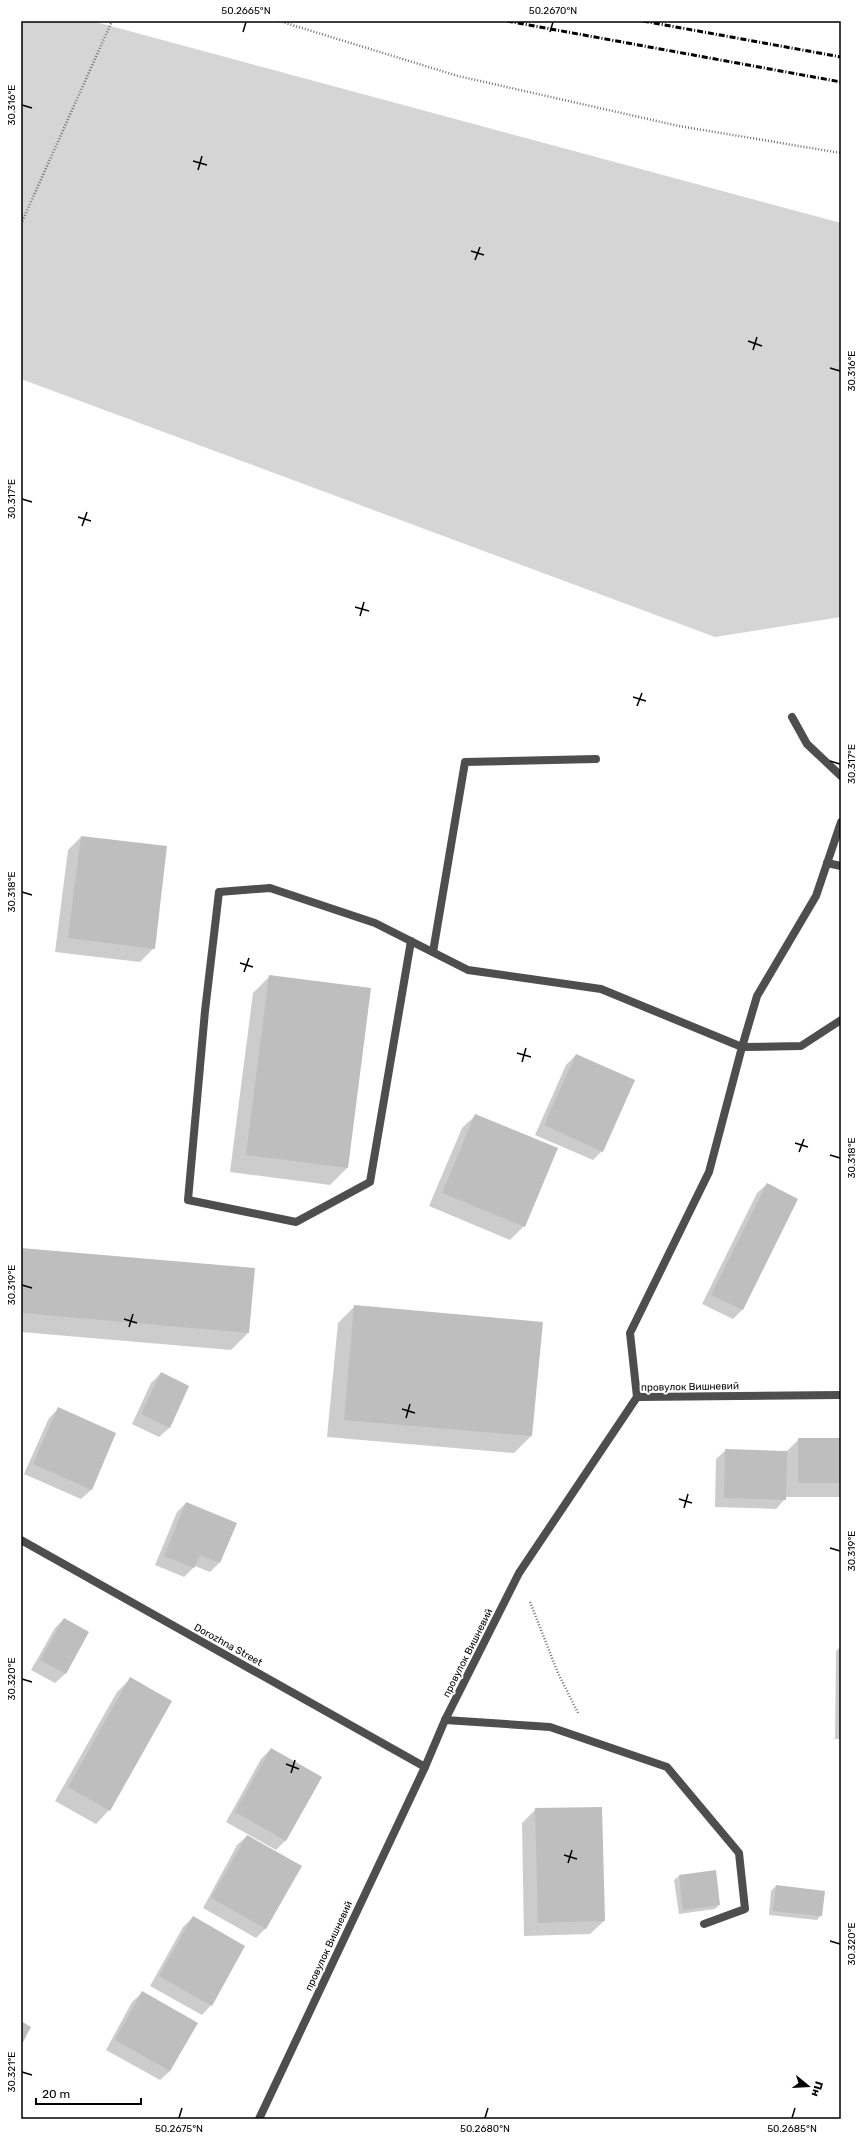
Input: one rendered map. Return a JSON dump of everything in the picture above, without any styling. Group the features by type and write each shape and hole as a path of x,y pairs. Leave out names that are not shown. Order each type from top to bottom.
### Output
{"street":[{"path":"792,717 807,744 841,776"},
{"path":"433,952 465,762 596,760"},
{"path":"637,1397 630,1333 709,1172 757,996 816,896 841,822"},
{"path":"827,863 841,866"},
{"path":"411,941 370,1182 296,1222 188,1200 205,1010 219,892 270,888 375,923 411,941 433,952 468,970 601,989 742,1047 801,1046 841,1020"},
{"name":"провулок Вишневий","path":"259,2119 445,1720 519,1573 637,1397 841,1395"},
{"name":"Dorozhna Street","path":"21,1540 424,1767"},
{"path":"445,1720 550,1727 667,1767 739,1853 745,1909 704,1924"}],"path":[{"path":"21,224 112,21"},
{"path":"279,21 458,76 679,126 841,153"},
{"path":"519,1573 558,1674 593,1742"}],"shaded area":[{"path":"21,21 92,21 841,223 841,617 715,637 21,379"}],"building":[{"path":"81,836 167,846 155,949 68,938"},
{"path":"269,975 371,988 348,1168 246,1155"},
{"path":"576,1054 635,1080 603,1152 544,1125"},
{"path":"475,1114 558,1148 525,1227 442,1193"},
{"path":"767,1183 798,1199 743,1310 711,1295"},
{"path":"21,1248 255,1268 249,1333 21,1313"},
{"path":"354,1305 543,1322 532,1436 344,1420"},
{"path":"161,1372 189,1386 170,1428 141,1414"},
{"path":"58,1407 116,1433 92,1490 33,1464"},
{"path":"798,1438 841,1438 841,1483 798,1483"},
{"path":"725,1449 787,1451 786,1500 724,1498"},
{"path":"186,1502 237,1523 220,1563 200,1555 194,1568 164,1556"},
{"path":"64,1618 89,1632 66,1674 40,1660"},
{"path":"130,1677 172,1701 110,1811 68,1787"},
{"path":"271,1748 322,1777 286,1841 235,1812"},
{"path":"602,1807 605,1921 538,1923 535,1808"},
{"path":"247,1835 302,1866 266,1929 211,1898"},
{"path":"716,1870 720,1905 683,1910 679,1875"},
{"path":"776,1885 825,1891 822,1916 773,1911"},
{"path":"193,1916 245,1946 212,2006 159,1976"},
{"path":"142,1991 198,2023 170,2071 115,2040"},
{"path":"21,2021 31,2027 21,2046"}],"railway":[{"path":"507,21 841,82"},
{"path":"643,21 841,57"}]}
